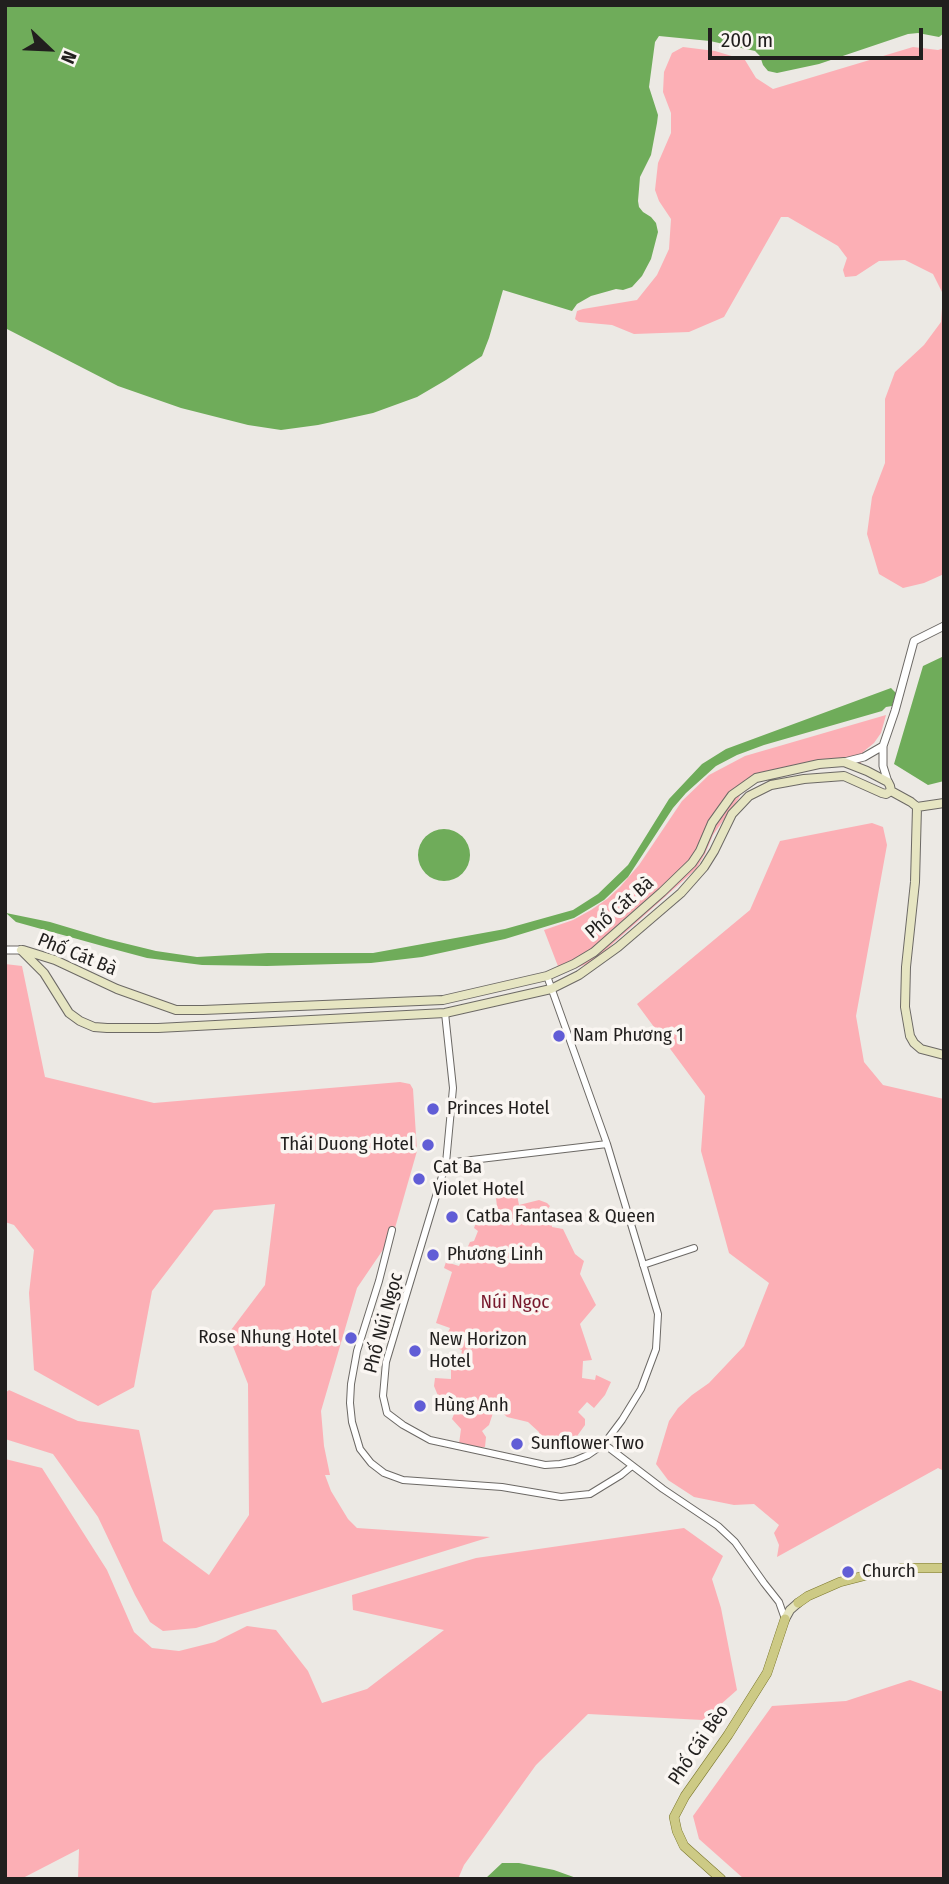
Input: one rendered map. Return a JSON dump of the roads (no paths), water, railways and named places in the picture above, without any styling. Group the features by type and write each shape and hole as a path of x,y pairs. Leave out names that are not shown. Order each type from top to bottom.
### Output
{"main road":[{"path":"844,762 844,776"},
{"name":"Phố Cát Bà","path":"21,950 55,960 117,989 176,1010 443,1000 547,976 594,952 692,863 712,823 732,795 756,778 819,764 844,762 867,771 917,807"},
{"name":"Phố Cát Bà","path":"21,950 44,973 69,1013 94,1027 158,1027 445,1013 551,989 601,960 670,902 704,867 732,814 749,796 771,785 844,776 886,794 889,787"},
{"path":"743,786 749,796"},
{"path":"944,803 917,807 915,882 906,967 905,1007 914,1044 921,1049 944,1055"},
{"path":"662,892 670,902"},
{"path":"293,1006 293,1020"},
{"name":"Phố Cái Bèo","path":"721,1879 684,1846 674,1816 767,1673 790,1609 808,1596 840,1582 904,1568 944,1568"}],"street":[{"path":"889,787 883,766 883,746 902,690 914,641 944,626"},
{"path":"844,762 864,757 883,746"},
{"path":"5,950 21,950"},
{"name":"Phố Núi Ngọc","path":"445,1013 453,1088 446,1163 386,1362 383,1396 387,1413 430,1440 545,1465 574,1461 604,1444 641,1389 656,1349 658,1314 607,1144 547,976"},
{"path":"443,1000 445,1013"},
{"path":"446,1163 607,1144"},
{"path":"392,1230 357,1351 351,1384 352,1422 360,1449 371,1464 384,1473 403,1480 502,1487 561,1497 590,1494 632,1466"},
{"path":"643,1265 694,1248"},
{"path":"604,1444 718,1526 735,1542 779,1602 785,1619"},
{"path":"779,1602 798,1603"}],"place":[{"name":"Nam Phương 1","path":"559,1036"},
{"name":"Princes Hotel","path":"433,1109"},
{"name":"Thái Duong Hotel","path":"428,1145"},
{"name":"Cat Ba Violet Hotel","path":"419,1179"},
{"name":"Catba Fantasea & Queen","path":"452,1217"},
{"name":"Phương Linh","path":"433,1255"},
{"name":"Rose Nhung Hotel","path":"351,1338"},
{"name":"New Horizon Hotel","path":"415,1351"},
{"name":"Hùng Anh","path":"420,1406"},
{"name":"Sunflower Two","path":"517,1444"},
{"name":"Church","path":"848,1572"}],"park label":[{"name":"Núi Ngọc","path":"515,1303"}]}
